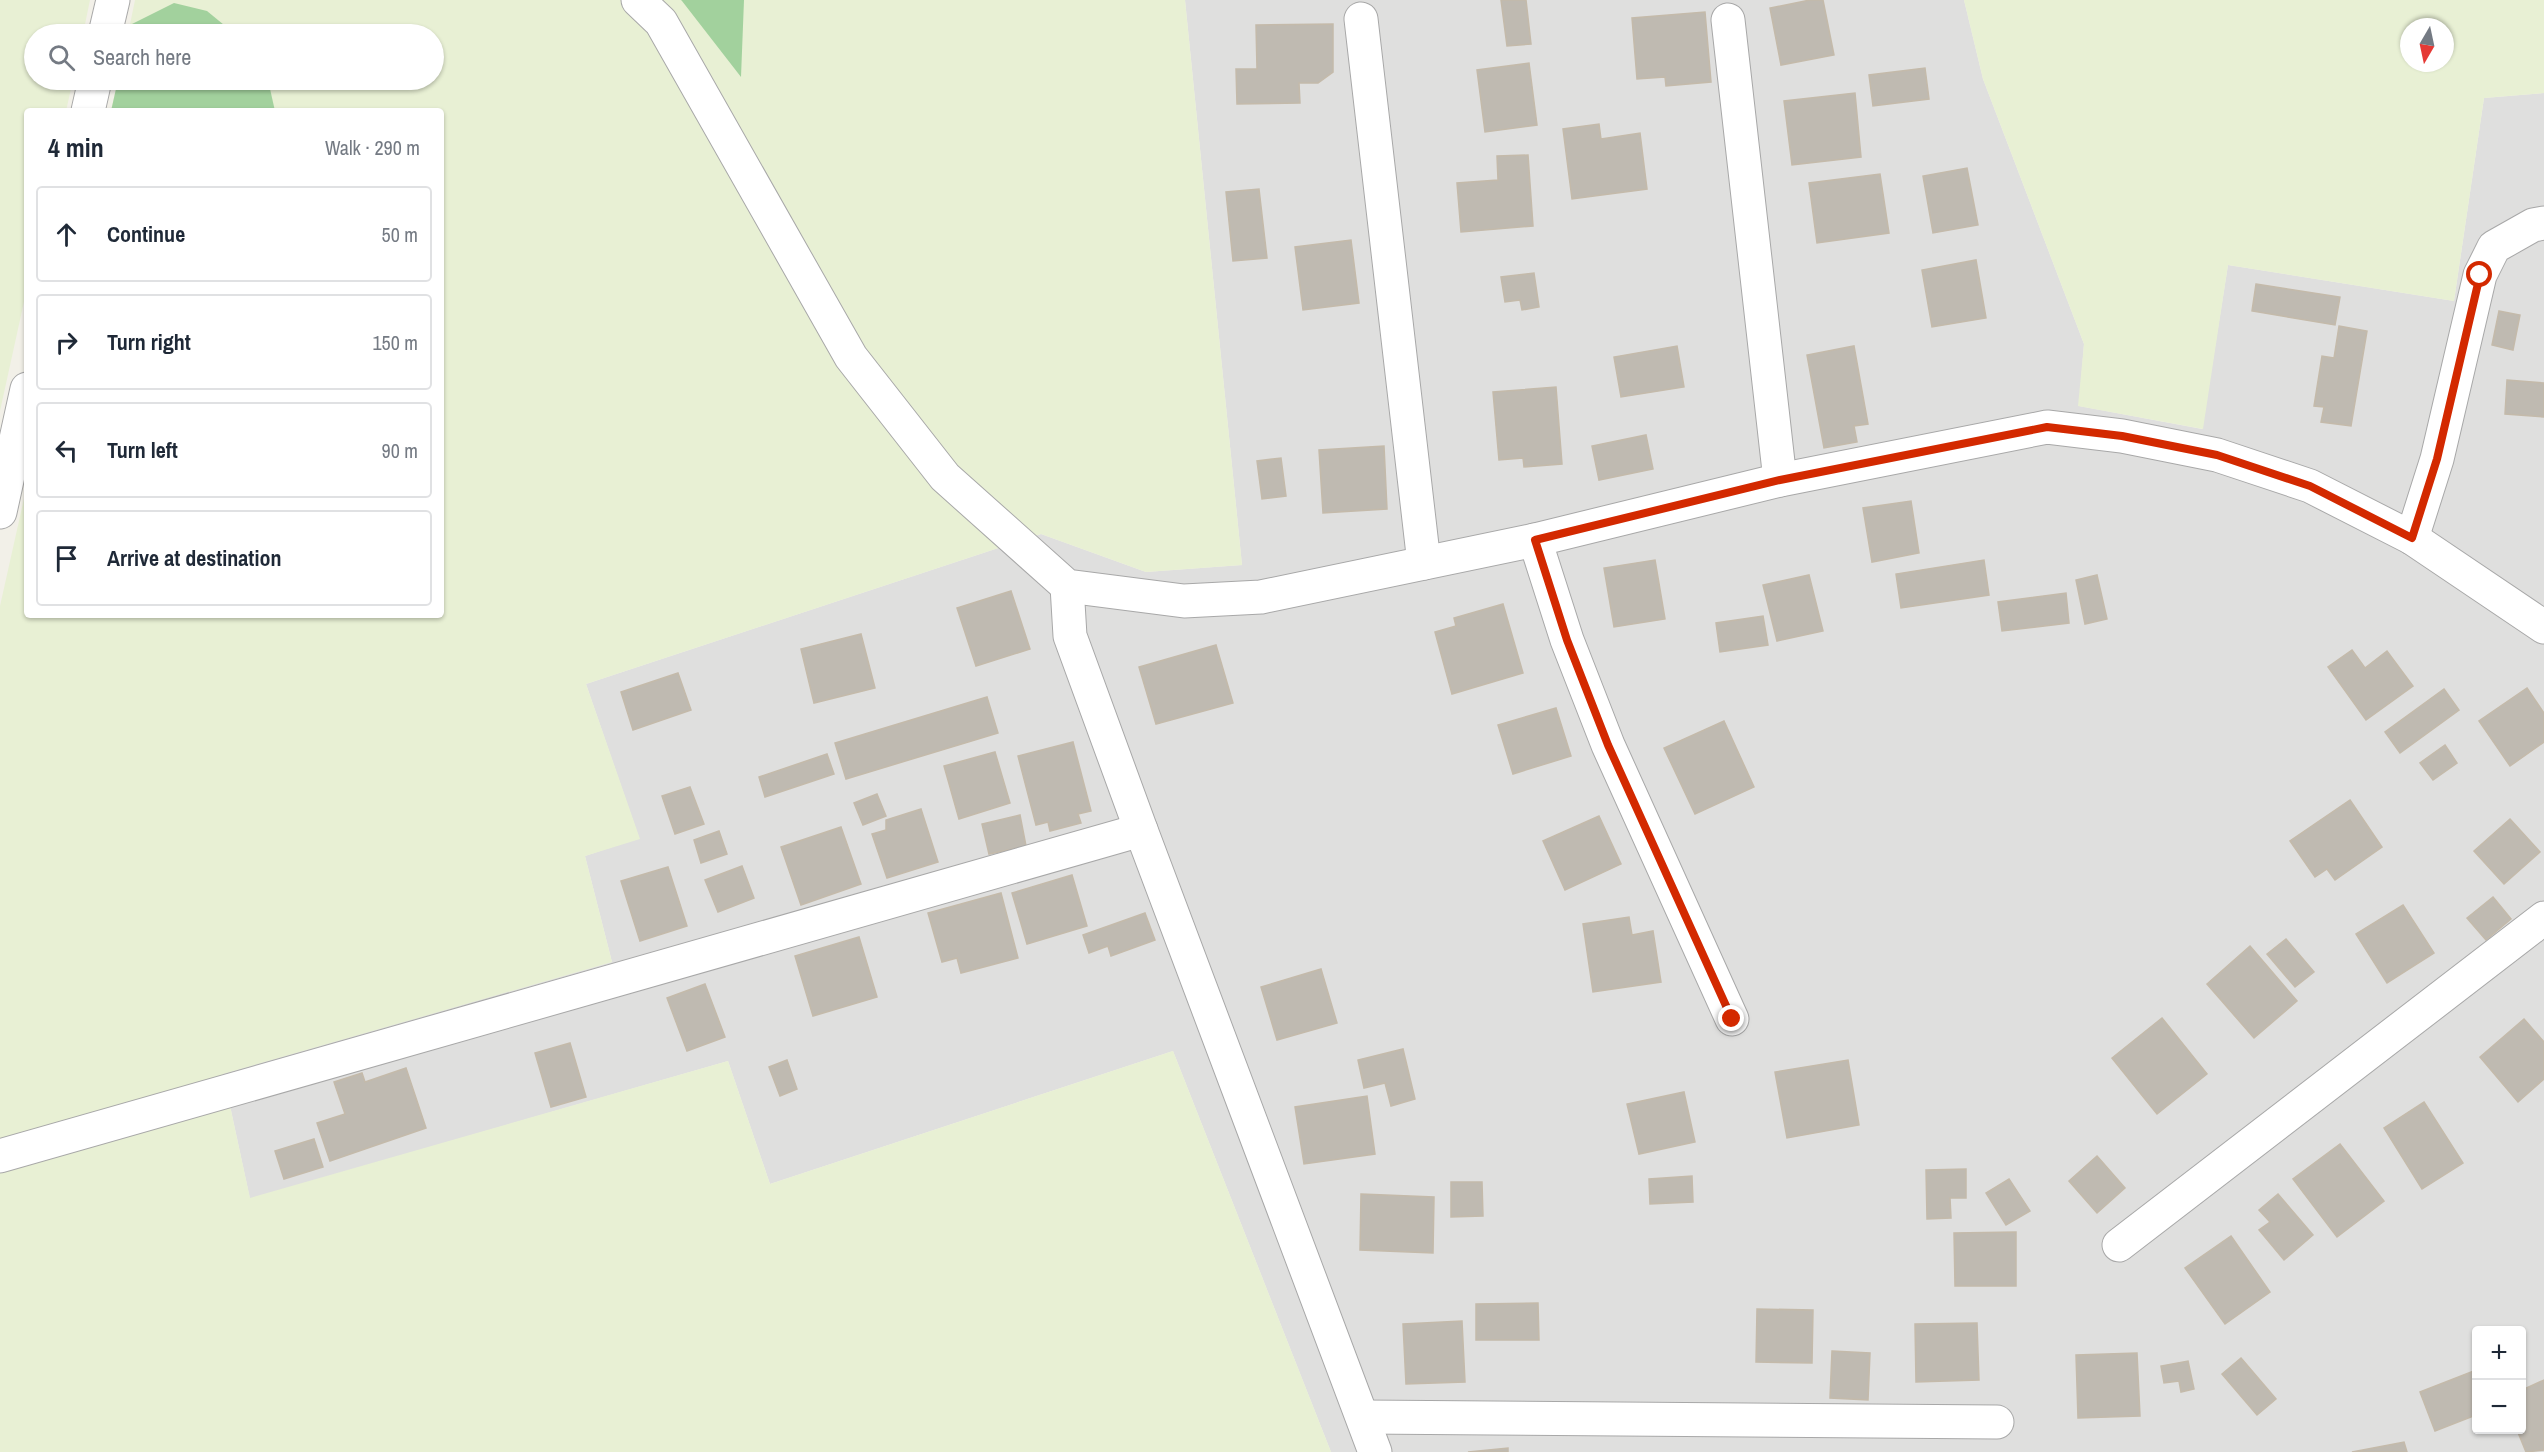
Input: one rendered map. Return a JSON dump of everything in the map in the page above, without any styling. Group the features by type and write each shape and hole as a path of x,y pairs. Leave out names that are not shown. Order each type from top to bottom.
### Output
{"street":[{"path":"107,24 113,0"},
{"path":"638,0 661,22 851,357 945,477 1067,585 1184,601 1261,597 1535,540 1780,480 2047,427 2122,436 2217,455 2310,486 2412,538 2544,627"},
{"path":"1361,19 1424,563"},
{"path":"1728,20 1780,480"},
{"path":"89,108 93,90"},
{"path":"2412,538 2437,459 2480,275 2494,247 2533,225 2544,223"},
{"path":"0,512 24,404"},
{"path":"1535,540 1567,640 1608,745 1732,1019"},
{"path":"1067,585 1071,636 1141,830 1375,1452"},
{"path":"0,1156 1141,830"},
{"path":"2119,1245 2544,918"},
{"path":"1363,1417 1997,1422"}],"shaded area":[{"path":"1185,0 1964,0 1983,79 2084,344 2079,406 2202,429 2228,265 2454,301 2484,98 2544,93 2544,1452 1331,1452 1173,1051 770,1184 728,1061 250,1199 223,1073 612,962 585,856 639,838 586,684 1041,534 1146,572 1242,565"}],"green space":[{"path":"0,0 90,0 85,24 24,24 24,90 71,90 67,108 24,108 24,302 0,411"},
{"path":"135,0 1185,0 1242,565 1146,572 1041,534 586,684 640,839 585,856 612,962 223,1074 250,1198 728,1061 770,1184 1173,1051 1331,1452 0,1452 0,606 24,498 24,618 444,618 444,108 112,108 116,90 444,90 444,24 130,24"},
{"path":"744,0 741,77 682,1"},
{"path":"1964,0 2544,0 2544,93 2484,98 2454,301 2228,265 2203,429 2078,406 2084,344 1983,79"},
{"path":"174,3 207,11 223,24 132,24"},
{"path":"116,90 270,90 274,108 112,108"}],"building":[{"path":"1501,0 1526,0 1531,44 1507,46"},
{"path":"1810,0 1823,0 1834,55 1781,65 1770,8"},
{"path":"1705,12 1711,82 1666,86 1665,77 1637,79 1632,18"},
{"path":"1333,24 1333,72 1318,83 1299,83 1300,103 1237,104 1236,69 1257,69 1256,25"},
{"path":"1529,63 1537,125 1485,132 1477,70"},
{"path":"1925,68 1929,99 1873,106 1869,75"},
{"path":"1855,93 1861,157 1792,165 1784,101"},
{"path":"1599,124 1601,139 1640,133 1647,189 1572,199 1563,129"},
{"path":"1528,155 1533,226 1461,232 1457,183 1498,180 1497,156"},
{"path":"1967,168 1978,225 1933,233 1923,176"},
{"path":"1880,174 1889,233 1817,243 1809,183"},
{"path":"1259,189 1267,258 1233,261 1226,192"},
{"path":"1351,240 1359,303 1303,310 1295,247"},
{"path":"1976,260 1986,318 1932,327 1922,270"},
{"path":"1534,273 1539,307 1522,310 1520,300 1505,302 1501,277"},
{"path":"2256,284 2340,297 2335,325 2252,311"},
{"path":"2499,311 2520,315 2513,350 2492,345"},
{"path":"2339,326 2367,331 2351,426 2321,422 2324,407 2314,406 2322,356 2334,358"},
{"path":"1677,346 1684,387 1621,397 1614,357"},
{"path":"1854,346 1868,424 1854,426 1857,442 1824,448 1807,355"},
{"path":"2507,380 2544,383 2544,417 2505,414"},
{"path":"1556,387 1562,464 1524,467 1523,458 1499,460 1493,392"},
{"path":"1646,435 1653,469 1599,480 1592,446"},
{"path":"1384,446 1387,509 1323,513 1319,450"},
{"path":"1281,458 1286,496 1262,499 1257,461"},
{"path":"1911,501 1919,553 1872,562 1863,508"},
{"path":"1655,560 1665,619 1614,627 1604,568"},
{"path":"1984,560 1989,595 1901,608 1896,574"},
{"path":"1809,575 1823,631 1777,641 1763,585"},
{"path":"2097,575 2107,619 2085,624 2076,580"},
{"path":"1011,591 1030,649 976,666 957,608"},
{"path":"2066,593 2069,623 2002,631 1998,602"},
{"path":"1503,604 1523,673 1452,694 1435,632 1456,626 1454,618"},
{"path":"1763,616 1768,645 1720,652 1716,623"},
{"path":"861,634 875,688 814,703 801,649"},
{"path":"1216,645 1233,703 1156,724 1139,667"},
{"path":"2352,650 2365,668 2387,651 2413,686 2366,720 2328,667"},
{"path":"678,673 691,710 633,730 621,692"},
{"path":"2527,688 2544,713 2544,742 2510,766 2479,721"},
{"path":"2444,689 2459,710 2400,753 2385,732"},
{"path":"987,697 998,733 846,779 835,743"},
{"path":"1556,708 1571,756 1513,774 1498,725"},
{"path":"1724,721 1754,787 1695,814 1664,748"},
{"path":"1073,742 1091,811 1078,814 1081,823 1050,831 1048,822 1036,825 1018,756"},
{"path":"2445,745 2457,763 2433,780 2420,763"},
{"path":"995,752 1010,803 959,819 944,766"},
{"path":"827,754 834,774 765,797 759,777"},
{"path":"690,787 704,824 675,834 662,796"},
{"path":"877,794 886,816 863,825 854,803"},
{"path":"2350,800 2382,847 2335,880 2327,869 2315,877 2290,841"},
{"path":"921,809 938,862 887,878 872,834 886,830 886,820"},
{"path":"1020,815 1026,846 989,854 982,824"},
{"path":"1599,816 1621,864 1565,890 1543,841"},
{"path":"2510,819 2540,852 2504,884 2474,851"},
{"path":"841,827 861,884 801,905 781,847"},
{"path":"719,831 727,854 701,863 694,840"},
{"path":"742,866 754,898 718,912 705,880"},
{"path":"668,867 687,926 640,941 621,881"},
{"path":"1072,875 1087,926 1027,944 1012,893"},
{"path":"1001,893 1018,958 961,973 957,958 942,962 928,913"},
{"path":"2493,897 2511,919 2486,940 2467,918"},
{"path":"2403,905 2434,953 2387,983 2356,934"},
{"path":"1145,913 1155,940 1111,956 1108,946 1089,953 1083,935"},
{"path":"1629,917 1632,935 1653,931 1661,982 1593,992 1583,924"},
{"path":"859,937 877,997 813,1016 795,956"},
{"path":"2286,939 2314,972 2295,987 2267,954"},
{"path":"2250,946 2297,1001 2254,1038 2207,984"},
{"path":"1321,969 1337,1023 1277,1040 1261,987"},
{"path":"705,984 725,1037 687,1051 667,998"},
{"path":"2162,1018 2207,1074 2157,1114 2112,1058"},
{"path":"2524,1019 2544,1042 2544,1079 2518,1102 2480,1057"},
{"path":"570,1043 586,1097 551,1107 535,1053"},
{"path":"1403,1049 1415,1099 1391,1106 1385,1083 1364,1088 1358,1060"},
{"path":"787,1060 797,1089 780,1096 769,1067"},
{"path":"1848,1060 1859,1125 1787,1138 1775,1072"},
{"path":"406,1068 426,1128 330,1161 317,1123 345,1114 334,1082 362,1073 365,1082"},
{"path":"1684,1092 1695,1142 1639,1154 1627,1104"},
{"path":"1367,1096 1375,1154 1304,1164 1295,1107"},
{"path":"2424,1102 2463,1163 2422,1189 2384,1128"},
{"path":"314,1139 323,1167 284,1179 275,1151"},
{"path":"2340,1144 2384,1201 2337,1237 2293,1179"},
{"path":"2097,1156 2125,1188 2097,1213 2069,1181"},
{"path":"1966,1169 1966,1198 1950,1198 1951,1218 1927,1219 1926,1170"},
{"path":"1692,1176 1693,1202 1650,1204 1649,1179"},
{"path":"2009,1179 2030,1211 2006,1225 1986,1193"},
{"path":"1451,1182 1482,1182 1483,1216 1451,1217"},
{"path":"1361,1194 1434,1197 1433,1253 1360,1250"},
{"path":"2278,1194 2313,1235 2284,1260 2259,1230 2270,1222 2259,1210"},
{"path":"2016,1232 2016,1286 1955,1286 1954,1233"},
{"path":"2231,1236 2270,1292 2225,1324 2185,1268"},
{"path":"1538,1303 1539,1340 1476,1340 1476,1304"},
{"path":"1757,1309 1813,1310 1812,1363 1756,1362"},
{"path":"1462,1321 1465,1382 1406,1384 1403,1324"},
{"path":"1977,1323 1979,1380 1916,1382 1915,1324"},
{"path":"1832,1351 1870,1353 1868,1400 1830,1398"},
{"path":"2137,1353 2140,1416 2078,1418 2076,1355"},
{"path":"2241,1358 2276,1399 2257,1415 2222,1374"},
{"path":"2188,1361 2194,1389 2181,1392 2179,1381 2164,1383 2161,1366"},
{"path":"2472,1372 2472,1417 2435,1431 2420,1392"},
{"path":"2544,1380 2544,1450 2526,1452 2519,1434 2526,1434 2526,1388"},
{"path":"2404,1442 2407,1452 2352,1452"},
{"path":"1508,1448 1508,1452 1468,1452"}],"route":[{"path":"1732,1019 1608,745 1567,640 1535,540 1780,480 2047,427 2122,436 2217,455 2310,486 2412,538 2437,459 2480,275"}]}
